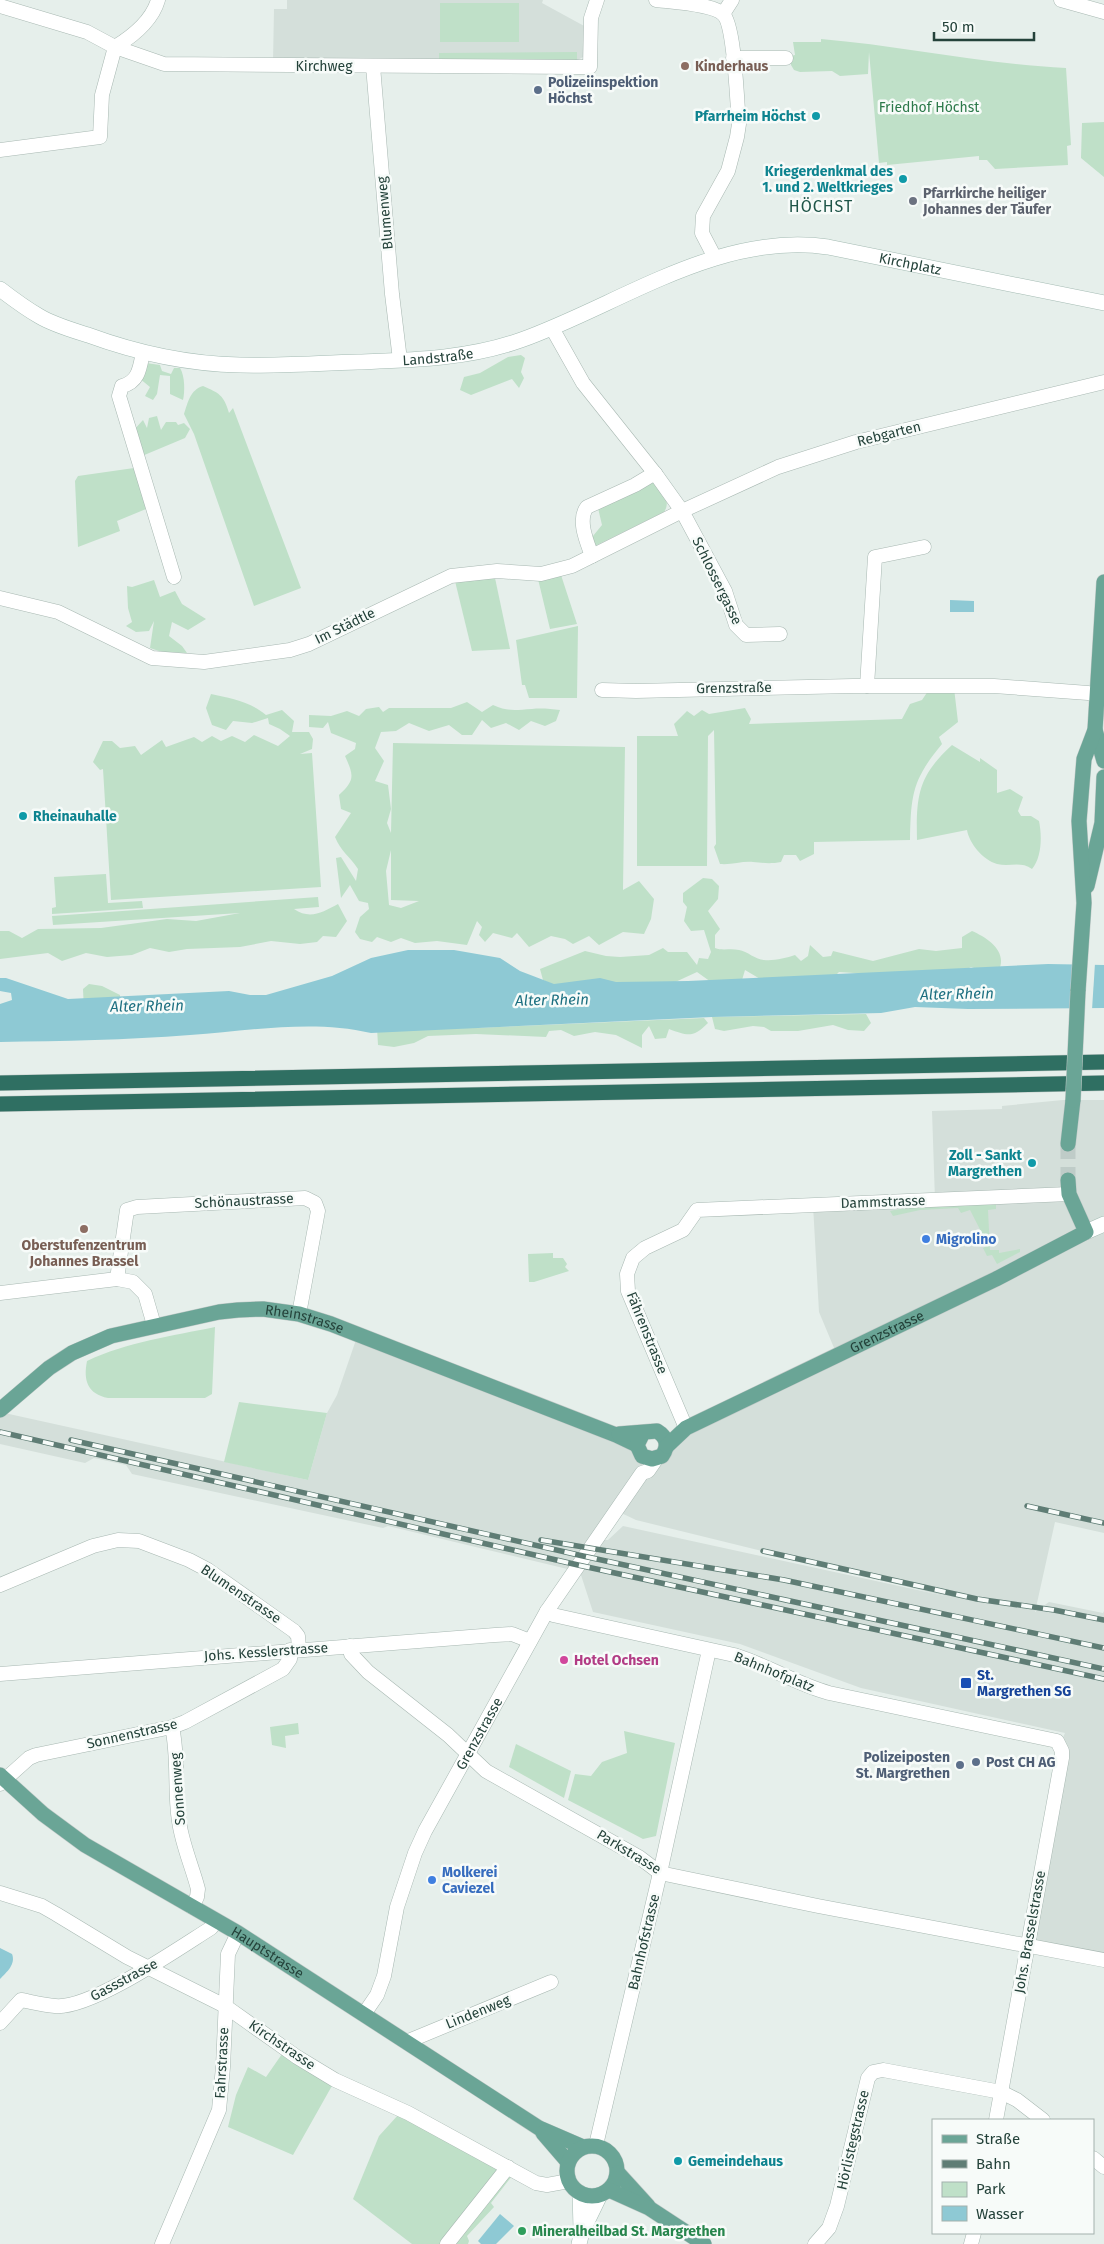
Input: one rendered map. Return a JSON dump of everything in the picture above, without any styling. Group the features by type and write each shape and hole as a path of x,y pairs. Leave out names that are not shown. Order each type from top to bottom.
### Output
{"highway":[{"path":"0,1082 1104,1062"},
{"path":"0,1104 1104,1083"}],"main road":[{"name":"Kirchplatz","path":"714,258 776,244 809,244 1104,303"},
{"name":"Landstraße","path":"0,289 41,317 102,341 143,352 196,362 240,365 400,360 447,357 518,341 714,258"},
{"path":"1068,1144 1073,1100 1083,905 1079,821 1084,759 1095,730 1100,696 1104,582"},
{"path":"1095,730 1104,761"},
{"path":"1083,905 1102,823 1104,777"},
{"path":"1069,1187 1086,1232 1104,1224"},
{"name":"Grenzstrasse","path":"657,1458 662,1456 667,1446 686,1428 996,1279 1086,1232"},
{"name":"Rheinstrasse","path":"0,1410 49,1368 72,1353 111,1336 219,1312 263,1309 299,1314 358,1334 616,1435 645,1441"},
{"name":"Grenzstrasse","path":"645,1441 666,1428 686,1428"},
{"path":"657,1458 646,1459 645,1441 664,1437 667,1446"},
{"name":"Hauptstrasse","path":"5,1778 63,1830 238,1933 539,2128 589,2146 603,2148 615,2158 618,2173 649,2208 693,2241"},
{"name":"Hauptstrasse","path":"539,2128 568,2162"},
{"path":"580,2238 580,2193 569,2181 567,2175 568,2162 574,2153 589,2146"},
{"path":"580,2238 604,2193 616,2180 618,2173"},
{"name":"Hauptstrasse","path":"580,2193 586,2196 604,2193 649,2208"}],"street":[{"path":"0,150 100,138 102,95 115,46 133,36 155,10 158,0"},
{"name":"Kirchweg","path":"0,6 87,32 115,46 164,64 590,67 591,18 597,0"},
{"path":"723,14 732,0"},
{"path":"1061,0 1104,12"},
{"path":"665,1 707,8 723,14 731,29 739,124 728,171 703,216 702,233 714,258"},
{"path":"733,58 786,58"},
{"name":"Blumenweg","path":"373,66 392,294 400,360"},
{"name":"Schlossergasse","path":"552,328 583,383 655,473 682,511 725,592 736,625 746,635 780,634"},
{"path":"143,352 135,379 129,384 122,386 119,396 174,577"},
{"name":"Rebgarten","path":"682,511 778,467 856,442 1104,382"},
{"path":"592,556 582,522 583,513 587,508 636,485 655,473"},
{"name":"Im Städtle","path":"0,598 58,612 152,658 204,662 290,650 309,644 451,576 497,572 541,574 572,566 682,511"},
{"path":"867,686 875,557 924,547"},
{"name":"Grenzstraße","path":"602,690 994,686 1100,696"},
{"name":"Dammstrasse","path":"697,1210 1069,1187"},
{"name":"Schönaustrasse","path":"117,1279 127,1210 137,1207 305,1198 315,1202 318,1211 299,1314"},
{"name":"Fährenstrasse","path":"686,1428 628,1291 627,1274 633,1258 645,1248 683,1230 697,1210"},
{"path":"0,1293 117,1279 133,1282 145,1294 154,1326"},
{"path":"642,1473 645,1441"},
{"name":"Grenzstrasse","path":"364,2014 378,1995 384,1976 395,1912 415,1853 468,1752 547,1611 642,1473 648,1470 657,1458"},
{"name":"Blumenstrasse","path":"0,1585 93,1546 118,1540 139,1541 189,1560 208,1570 294,1632 298,1636 294,1649"},
{"name":"Bahnhofplatz","path":"547,1611 554,1615 749,1659 810,1688 948,1719 1052,1739 1060,1744"},
{"name":"Johs. Kesslerstrasse","path":"0,1674 294,1649 512,1634 530,1641"},
{"name":"Parkstrasse","path":"350,1646 351,1654 368,1672 468,1752 486,1771 639,1857 660,1873 809,1904 1104,1960"},
{"name":"Sonnenstrasse","path":"5,1778 29,1758 36,1755 172,1727 283,1669 290,1660 294,1649"},
{"name":"Bahnhofstrasse","path":"589,2146 660,1873 709,1650"},
{"name":"Sonnenweg","path":"172,1727 176,1752 179,1822 198,1889 197,1897 192,1907"},
{"name":"Johs. Brasselstrasse","path":"996,2119 1062,1758 1060,1744"},
{"name":"Kirchstrasse","path":"0,1893 42,1906 127,1957 225,2006 296,2057 336,2080 408,2113 536,2182 547,2185 569,2181"},
{"name":"Gassstrasse","path":"0,2023 21,2000 55,2006 72,2004 101,1994 150,1968 211,1928 216,1920"},
{"name":"Fahrstrasse","path":"162,2244 219,2110 223,2067 228,1954 238,1933"},
{"name":"Lindenweg","path":"406,2042 551,1982"},
{"name":"Hörlistegstrasse","path":"815,2244 829,2228 837,2206 868,2078 873,2072 883,2070 1001,2092"},
{"path":"1001,2092 1017,2100 1042,2119"},
{"path":"1094,2159 1104,2167"},
{"path":"446,2244 508,2167"}],"shaded area":[{"path":"287,0 543,0 542,3 586,27 583,57 576,61 273,62 274,9 287,9"},
{"path":"1063,1100 1104,1100 1104,1533 1055,1522 1035,1612 1049,1602 1103,1613 1104,1611 1104,1960 1027,1945 1060,1744 1065,1733 861,1688 740,1644 593,1612 580,1572 388,1526 383,1528 132,1474 126,1465 94,1458 85,1463 0,1444 0,1412 308,1480 327,1413 337,1395 358,1334 632,1441 642,1463 642,1472 667,1446 837,1355 819,1312 813,1205 935,1200 932,1111 1002,1109 1002,1106","holes":["615,1510 636,1520 945,1596 623,1526 608,1540 595,1540"]}],"green space":[{"path":"440,3 519,3 519,42 440,42"},
{"name":"Friedhof Höchst","path":"821,39 1005,63 1066,68 1071,145 1067,146 1068,165 995,169 987,160 979,160 979,156 887,165 887,162 879,163 869,52 868,74 840,76 832,71 800,72 794,70 791,65 790,56 795,55 793,42 821,42"},
{"path":"577,52 577,60 439,60 439,53"},
{"path":"1104,122 1104,177 1081,158 1082,123"},
{"path":"521,355 525,358 521,372 524,378 519,388 512,379 471,395 460,390 464,377 480,373 508,357"},
{"path":"146,363 160,365 162,371 171,374 174,368 180,368 184,384 183,400 170,394 170,376 160,375 157,394 153,400 145,396 150,387 139,378"},
{"path":"203,386 223,398 229,413 233,408 301,588 254,606 194,434 184,414 192,393"},
{"path":"157,416 161,430 166,422 176,422 178,425 184,423 190,429 185,438 142,456 133,431 143,420 147,428 149,418"},
{"path":"134,468 146,509 117,521 120,531 78,547 75,481 78,476"},
{"path":"654,481 666,499 667,503 664,512 595,546 592,541 593,536 602,525 598,508"},
{"path":"561,575 577,624 550,629 538,579"},
{"path":"495,578 510,649 472,651 455,581"},
{"path":"154,580 160,597 175,591 182,604 206,619 188,630 172,622 169,636 182,646 187,653 162,652 150,648 154,621 149,631 136,632 126,626 132,622 128,608 127,586 132,587"},
{"path":"578,626 577,698 529,698 525,685 522,685 516,640"},
{"path":"954,688 958,722 939,737 942,744 919,778 911,811 910,840 814,842 814,854 800,861 796,855 784,855 781,862 777,863 720,864 714,847 716,844 714,730 708,736 707,866 637,866 637,736 678,736 674,724 687,711 694,716 702,710 709,714 745,708 751,719 749,724 902,719 910,704 922,700 928,691"},
{"path":"211,694 247,704 266,715 282,710 294,721 292,732 309,732 313,739 312,749 300,754 312,753 321,887 111,900 103,769 100,770 93,762 103,741 112,741 120,748 135,746 141,755 162,740 166,747 194,737 202,742 212,736 221,741 232,736 245,742 254,735 278,746 290,736 269,724 268,718 252,723 233,721 226,730 212,725 206,708"},
{"path":"467,702 482,712 493,705 512,710 560,710 556,721 545,726 531,721 519,730 506,723 491,728 482,720 472,735 462,735 449,725 429,731 409,723 396,731 381,732 375,748 384,761 375,781 388,785 391,809 387,823 391,833 393,743 625,747 623,890 639,881 654,899 651,919 644,934 623,932 599,945 589,936 573,944 565,939 551,936 529,947 517,933 512,938 493,933 485,942 479,935 482,927 477,921 467,945 437,941 415,943 401,938 391,942 377,937 372,942 360,939 355,932 360,917 369,909 368,903 359,901 350,885 341,898 336,858 341,857 356,881 358,869 335,837 351,813 341,809 339,795 348,785 351,777 350,768 345,756 355,749 356,743 331,733 328,722 323,728 309,727 309,715 331,716 347,711 359,716 366,709 379,707 383,712 389,708 451,708","holes":["391,850 391,900 419,901 401,908 389,905 386,871"]},
{"path":"952,745 980,762 980,758 997,770 997,793 1010,789 1023,797 1018,811 1021,816 1031,816 1039,821 1041,833 1040,846 1038,859 1032,869 1024,865 997,864 987,859 971,840 967,830 917,840 917,811 921,788 932,767"},
{"path":"106,874 108,903 142,901 143,908 52,914 52,908 56,907 54,877"},
{"path":"703,878 712,879 719,886 718,899 708,911 720,929 715,935 715,948 718,949 736,949 764,960 780,959 795,955 801,961 808,956 810,945 823,957 831,956 833,951 873,961 919,949 936,951 962,948 962,937 972,931 995,947 1001,958 1001,965 998,972 983,971 971,967 947,979 839,972 831,980 767,983 745,970 742,980 711,982 697,972 671,984 555,986 543,980 540,969 585,951 620,957 649,955 663,948 668,952 687,952 697,965 699,958 708,959 711,952 704,930 691,931 684,921 687,907 683,902 683,893"},
{"path":"318,897 319,907 294,909 306,914 316,914 338,904 347,921 336,937 323,936 317,942 300,944 271,941 240,947 187,949 169,952 150,948 132,955 107,957 86,953 62,961 48,953 0,959 0,931 9,931 22,938 38,929 101,928 167,919 196,921 240,913 53,925 52,916"},
{"path":"89,984 102,986 120,995 120,1008 84,1011 83,989"},
{"path":"866,1014 871,1023 864,1031 848,1030 833,1025 798,1031 771,1031 764,1027 753,1026 724,1031 715,1029 712,1017"},
{"path":"704,1018 708,1023 698,1031 686,1034 669,1029 666,1038 655,1039 649,1026 642,1035 642,1048 616,1035 595,1032 574,1036 561,1030 549,1031 546,1037 476,1034 428,1036 414,1043 394,1047 378,1045 377,1028 476,1028"},
{"path":"996,1204 996,1209 988,1210 990,1250 999,1250 999,1253 1020,1249 1020,1252 997,1264 992,1255 987,1256 983,1248 988,1245 970,1210 961,1213 958,1208 920,1210 893,1216 890,1211 919,1205"},
{"path":"553,1253 553,1258 563,1258 567,1264 565,1267 569,1271 529,1282 528,1254"},
{"path":"215,1327 212,1394 205,1398 108,1398 96,1393 89,1385 86,1375 87,1361 102,1354 134,1344"},
{"path":"239,1402 327,1413 308,1480 224,1462"},
{"path":"298,1723 299,1734 285,1736 286,1748 272,1745 270,1727"},
{"path":"624,1731 675,1743 656,1836 643,1839 568,1800 575,1774 591,1776 602,1762 627,1753"},
{"path":"516,1744 571,1771 564,1798 509,1767"},
{"path":"282,2054 333,2084 293,2155 228,2127 236,2095 248,2067 266,2077"},
{"path":"399,2114 498,2165 500,2172 441,2244 412,2244 353,2199 379,2136"},
{"path":"511,2172 512,2176 491,2203 494,2207 467,2236 468,2244 452,2244"}],"water":[{"path":"950,600 974,601 974,612 950,612"},
{"name":"Alter Rhein","path":"408,950 454,950 500,958 520,971 554,984 600,978 616,982 688,981 1048,964 1104,965 1104,1008 968,1009 915,1007 881,1013 712,1017 371,1033 349,1029 303,1026 142,1038 0,1042 0,1004 12,1000 11,993 0,991 0,978 6,978 68,999 229,991 250,995 266,995 332,976 371,958"},
{"path":"0,1948 12,1954 13,1961 10,1968 0,1979"},
{"path":"500,2214 514,2226 496,2244 481,2244 478,2241"}],"pier":[{"path":"1074,962 1095,963 1092,1010 1071,1010"}],"tunnel":[{"path":"1068,1144 1068,1180"}],"railway":[{"path":"0,1432 578,1565 1104,1679"},
{"path":"71,1440 583,1556 1104,1669"},
{"path":"1027,1506 1104,1523"},
{"path":"541,1540 784,1580 1104,1648"},
{"path":"763,1551 977,1599 1054,1610 1104,1620"}],"place":[{"name":"Kinderhaus","path":"685,66"},
{"name":"Polizeiinspektion Höchst","path":"538,90"},
{"name":"Pfarrheim Höchst","path":"816,116"},
{"name":"Kriegerdenkmal des 1. und 2. Weltkrieges","path":"903,179"},
{"name":"Pfarrkirche heiliger Johannes der Täufer","path":"913,201"},
{"name":"Rheinauhalle","path":"23,816"},
{"name":"Zoll - Sankt Margrethen","path":"1032,1163"},
{"name":"Oberstufenzentrum Johannes Brassel","path":"84,1229"},
{"name":"Migrolino","path":"926,1239"},
{"name":"Hotel Ochsen","path":"564,1660"},
{"name":"St. Margrethen SG","path":"966,1683"},
{"name":"Post CH AG","path":"976,1762"},
{"name":"Polizeiposten St. Margrethen","path":"960,1765"},
{"name":"Molkerei Caviezel","path":"432,1880"},
{"name":"Gemeindehaus","path":"678,2161"},
{"name":"Mineralheilbad St. Margrethen","path":"522,2231"}],"district":[{"name":"HÖCHST","path":"821,206"}]}
